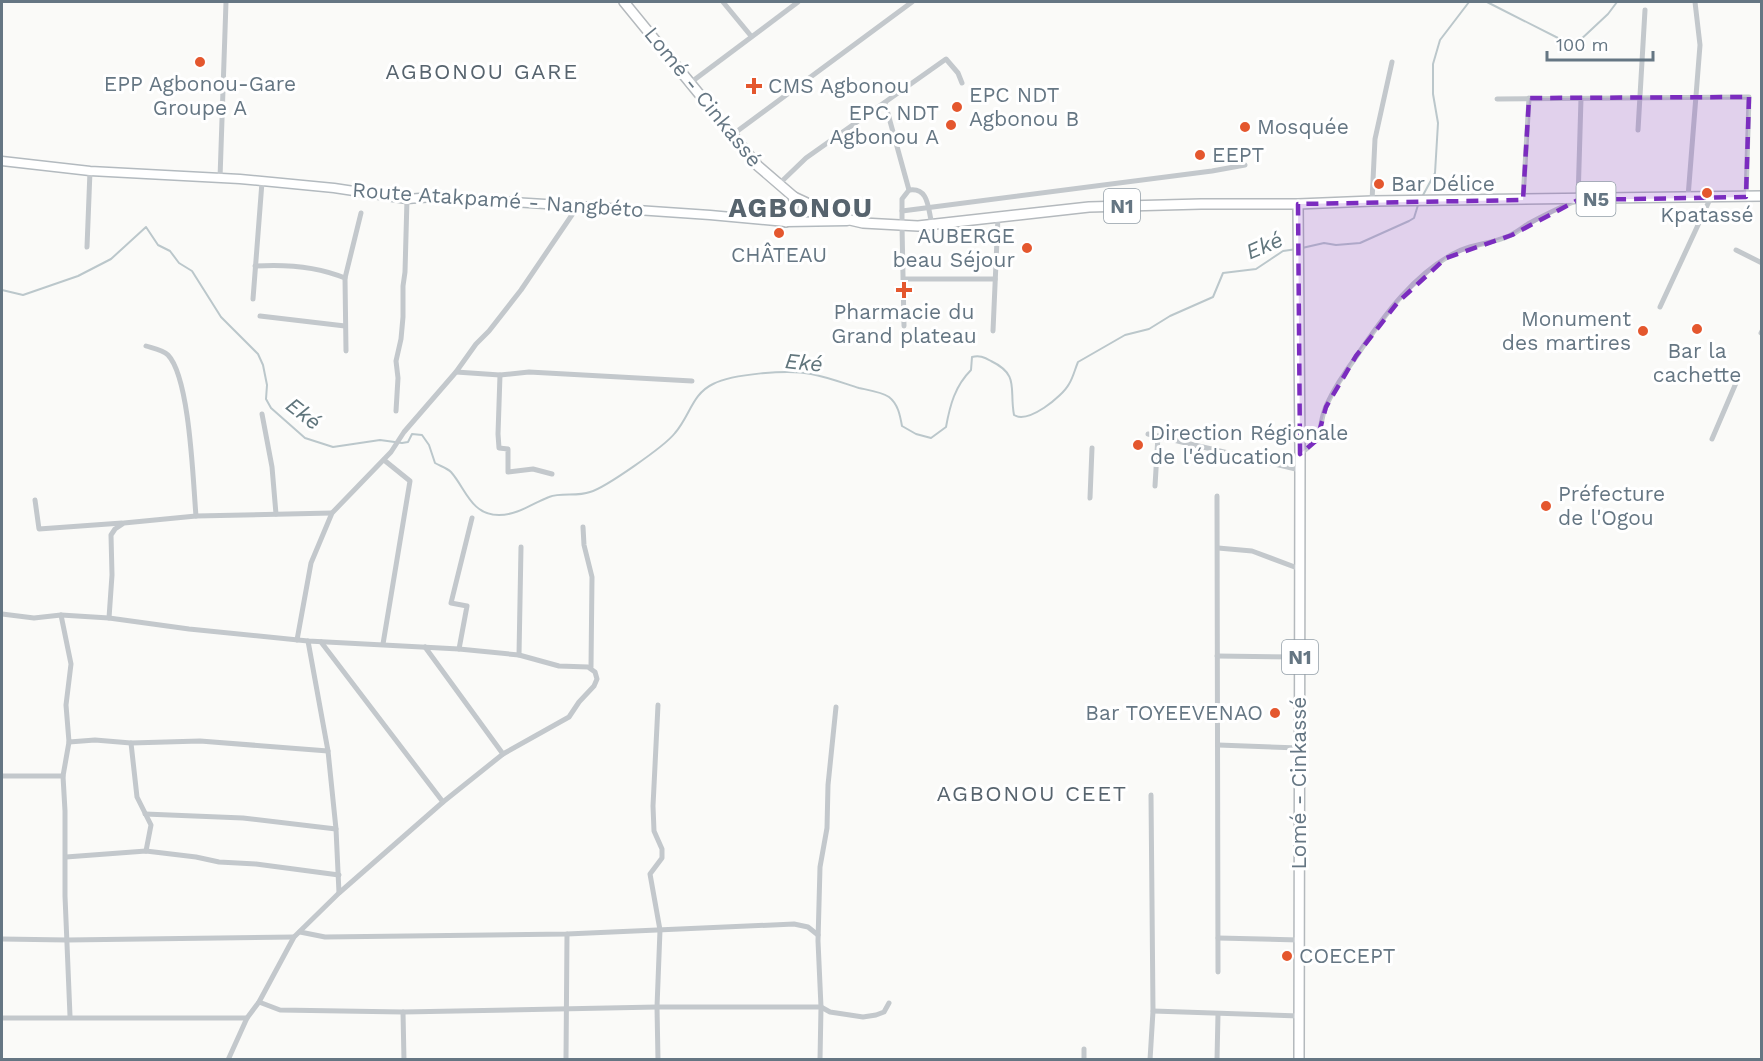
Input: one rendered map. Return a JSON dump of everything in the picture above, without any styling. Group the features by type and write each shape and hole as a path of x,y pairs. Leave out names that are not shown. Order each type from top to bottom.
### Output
{"main road":[{"name":"Lomé - Cinkassé","path":"624,2 758,166 794,197 825,212 852,221 946,222"},
{"name":"Route Atakpamé - Nangbéto","path":"2,162 90,171 220,178 334,188 407,198 433,197 578,206 786,222 852,221"},
{"name":"Lomé - Cinkassé","path":"782,187 842,213 874,220 946,222"},
{"name":"N5","path":"1298,204 1761,196"},
{"path":"786,222 792,212 794,197"},
{"name":"Lomé - Cinkassé","path":"1298,204 1299,1059"},
{"name":"N1","path":"946,222 1121,206 1298,204"}],"street":[{"path":"220,178 226,2"},
{"path":"723,2 751,36"},
{"path":"690,82 798,2"},
{"path":"1688,197 1694,97 1700,45 1695,2"},
{"path":"732,135 908,3"},
{"path":"1638,130 1645,10"},
{"path":"782,187 806,158 946,59 958,73 962,83"},
{"path":"1372,201 1375,139 1392,62"},
{"path":"1497,99 1749,96 1746,196"},
{"path":"1523,200 1529,98"},
{"path":"1300,454 1317,440 1322,430 1326,407 1335,387 1378,327 1420,278 1440,262 1460,251 1512,235 1525,225 1578,200 1581,98"},
{"path":"885,103 909,190"},
{"path":"902,220 928,207 1245,165"},
{"path":"87,247 90,171"},
{"path":"253,299 262,182"},
{"path":"904,327 902,199 909,190 918,189 923,192 931,220"},
{"path":"1660,308 1711,197"},
{"path":"396,411 398,378 396,361 403,317 402,286 405,272 407,198"},
{"path":"297,640 311,562 332,513 391,452 404,432 489,331 521,290 578,206"},
{"path":"346,351 345,278 361,213"},
{"path":"993,331 998,217"},
{"path":"1737,250 1761,263"},
{"path":"255,266 278,264 306,267 345,278"},
{"path":"904,279 995,279"},
{"path":"260,315 345,326"},
{"path":"146,346 168,356 177,373 186,403 196,516"},
{"path":"456,372 500,375 529,372 692,381"},
{"path":"500,375 498,441 499,448 507,449 508,472 533,469 552,474"},
{"path":"1712,439 1739,376"},
{"path":"262,414 272,467 276,514"},
{"path":"1148,434 1300,470"},
{"path":"1155,486 1158,436"},
{"path":"1090,498 1092,448"},
{"path":"383,644 410,482 384,460"},
{"path":"1217,496 1218,972"},
{"path":"35,500 39,530 196,516 332,513"},
{"path":"459,649 467,606 451,603 472,518"},
{"path":"109,618 112,575 111,535 124,523"},
{"path":"583,527 586,556 592,577 591,667"},
{"path":"519,655 521,547"},
{"path":"1218,548 1252,551 1300,569"},
{"path":"2,614 34,618 61,615 109,618 308,641 459,649 519,655 559,666 588,667 595,672 597,678 594,686 569,717 503,754 443,802 339,893 294,937 259,1002 247,1018 228,1059"},
{"path":"61,615 71,663 66,705 69,742 63,776 70,1016"},
{"path":"308,641 328,751 336,829 339,893"},
{"path":"321,642 443,802"},
{"path":"425,647 503,754"},
{"path":"1217,656 1300,657"},
{"path":"658,705 653,806 654,831 662,849 662,858 650,874 660,930 657,1007 658,1059"},
{"path":"820,1059 821,1007 818,935 820,867 826,828 836,707"},
{"path":"69,742 95,740 131,743 200,741 328,751"},
{"path":"131,743 137,797 151,825 146,851"},
{"path":"1218,745 1299,748"},
{"path":"2,776 63,776"},
{"path":"1150,1059 1153,1011 1151,795"},
{"path":"145,814 243,818 336,829"},
{"path":"66,857 146,851 219,862 256,864 339,875"},
{"path":"300,932 325,937 567,934 794,924 808,927 818,935"},
{"path":"566,1059 567,934"},
{"path":"2,939 294,937"},
{"path":"1218,938 1299,940"},
{"path":"259,1002 280,1010 404,1012 657,1007 821,1007 830,1012 863,1017 884,1012 890,1003"},
{"path":"1153,1011 1299,1016"},
{"path":"404,1012 404,1059"},
{"path":"1217,1059 1218,1014"},
{"path":"2,1018 70,1016 247,1018"},
{"path":"1084,1049 1084,1059"}],"highlighted area":[{"path":"1749,97 1746,197 1578,200 1512,235 1446,258 1398,302 1356,356 1326,407 1317,440 1300,454 1298,204 1523,200 1529,98"}],"waterway":[{"name":"Eké","path":"1422,197 1435,173 1438,123 1433,94 1433,64 1440,40 1469,2"},
{"name":"Eké","path":"1487,2 1562,40 1577,43 1608,14 1617,2"},
{"name":"Eké","path":"1302,248 1324,243 1336,245 1360,243 1414,218 1418,205"},
{"name":"Eké","path":"2,290 23,295 78,276 111,259 146,227 158,245 170,251 179,263 192,271 221,317 258,354 267,385 266,399 271,408 305,438 333,447 380,440 402,443 408,442 412,434 422,435 429,445 435,463 451,472 475,506 482,511 499,515 519,511 554,496 590,492 608,483 669,439 680,426 700,393 722,380 761,373 789,372 823,377 879,392 895,403 902,426 916,434 931,438 946,427 954,396 971,370 972,357 979,356 1000,366 1006,372 1010,377 1014,415 1028,416 1044,408 1059,396 1070,382 1078,362 1125,335 1149,329 1170,316 1213,297 1223,273 1256,269 1283,251 1297,249"}],"place":[{"name":"EPP Agbonou-Gare Groupe A","path":"200,62"},
{"name":"CMS Agbonou","path":"754,86"},
{"name":"EPC NDT Agbonou B","path":"957,107"},
{"name":"EPC NDT Agbonou A","path":"951,125"},
{"name":"Mosquée","path":"1245,127"},
{"name":"EEPT","path":"1200,155"},
{"name":"Bar Délice","path":"1379,184"},
{"name":"Kpatassé","path":"1707,193"},
{"name":"CHÂTEAU","path":"779,233"},
{"name":"AUBERGE beau Séjour","path":"1027,248"},
{"name":"Pharmacie du Grand plateau","path":"904,290"},
{"name":"Bar la cachette","path":"1697,329"},
{"name":"Monument des martires","path":"1643,331"},
{"name":"Direction Régionale de l'éducation","path":"1138,445"},
{"name":"Préfecture de l'Ogou","path":"1546,506"},
{"name":"Bar TOYEEVENAO","path":"1275,713"},
{"name":"COECEPT","path":"1287,956"}],"district":[{"name":"AGBONOU GARE","path":"482,71"},
{"name":"AGBONOU","path":"801,208"},
{"name":"AGBONOU CEET","path":"1032,793"}]}
